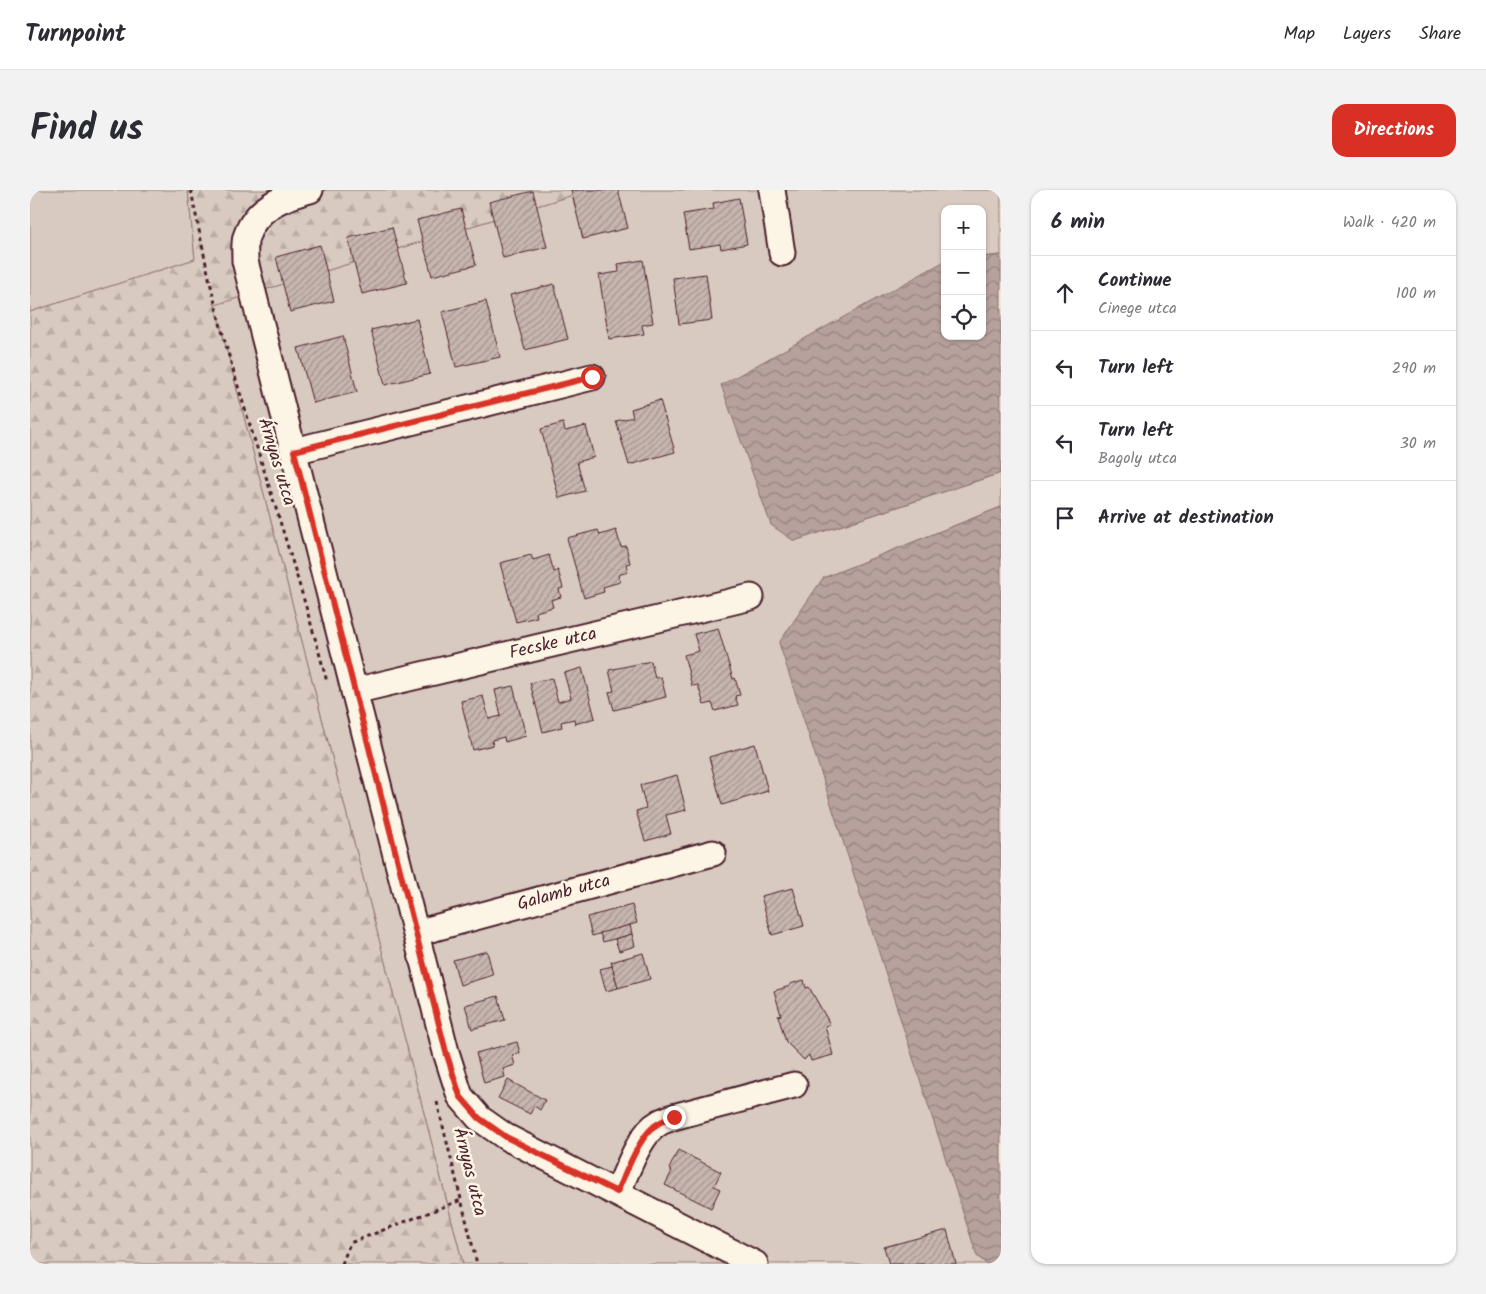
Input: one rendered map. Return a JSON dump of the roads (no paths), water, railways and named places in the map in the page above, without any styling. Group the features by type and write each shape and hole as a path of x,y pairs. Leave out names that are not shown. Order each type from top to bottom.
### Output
{"lane":[{"path":"310,190 271,204 257,217 246,238 245,260 446,1052 460,1096 479,1118 506,1137 755,1264"},
{"path":"772,190 782,253"},
{"path":"294,451 592,377"},
{"name":"Fecske utca","path":"354,691 751,597"},
{"name":"Galamb utca","path":"416,932 713,852"},
{"path":"617,1192 641,1142 658,1123 794,1085"}],"water":[{"path":"1001,255 1001,473 794,541 771,525 721,385 941,263 941,340 986,340 986,257"},
{"path":"1001,507 1001,1264 987,1264 977,1256 779,643 823,578"}]}
